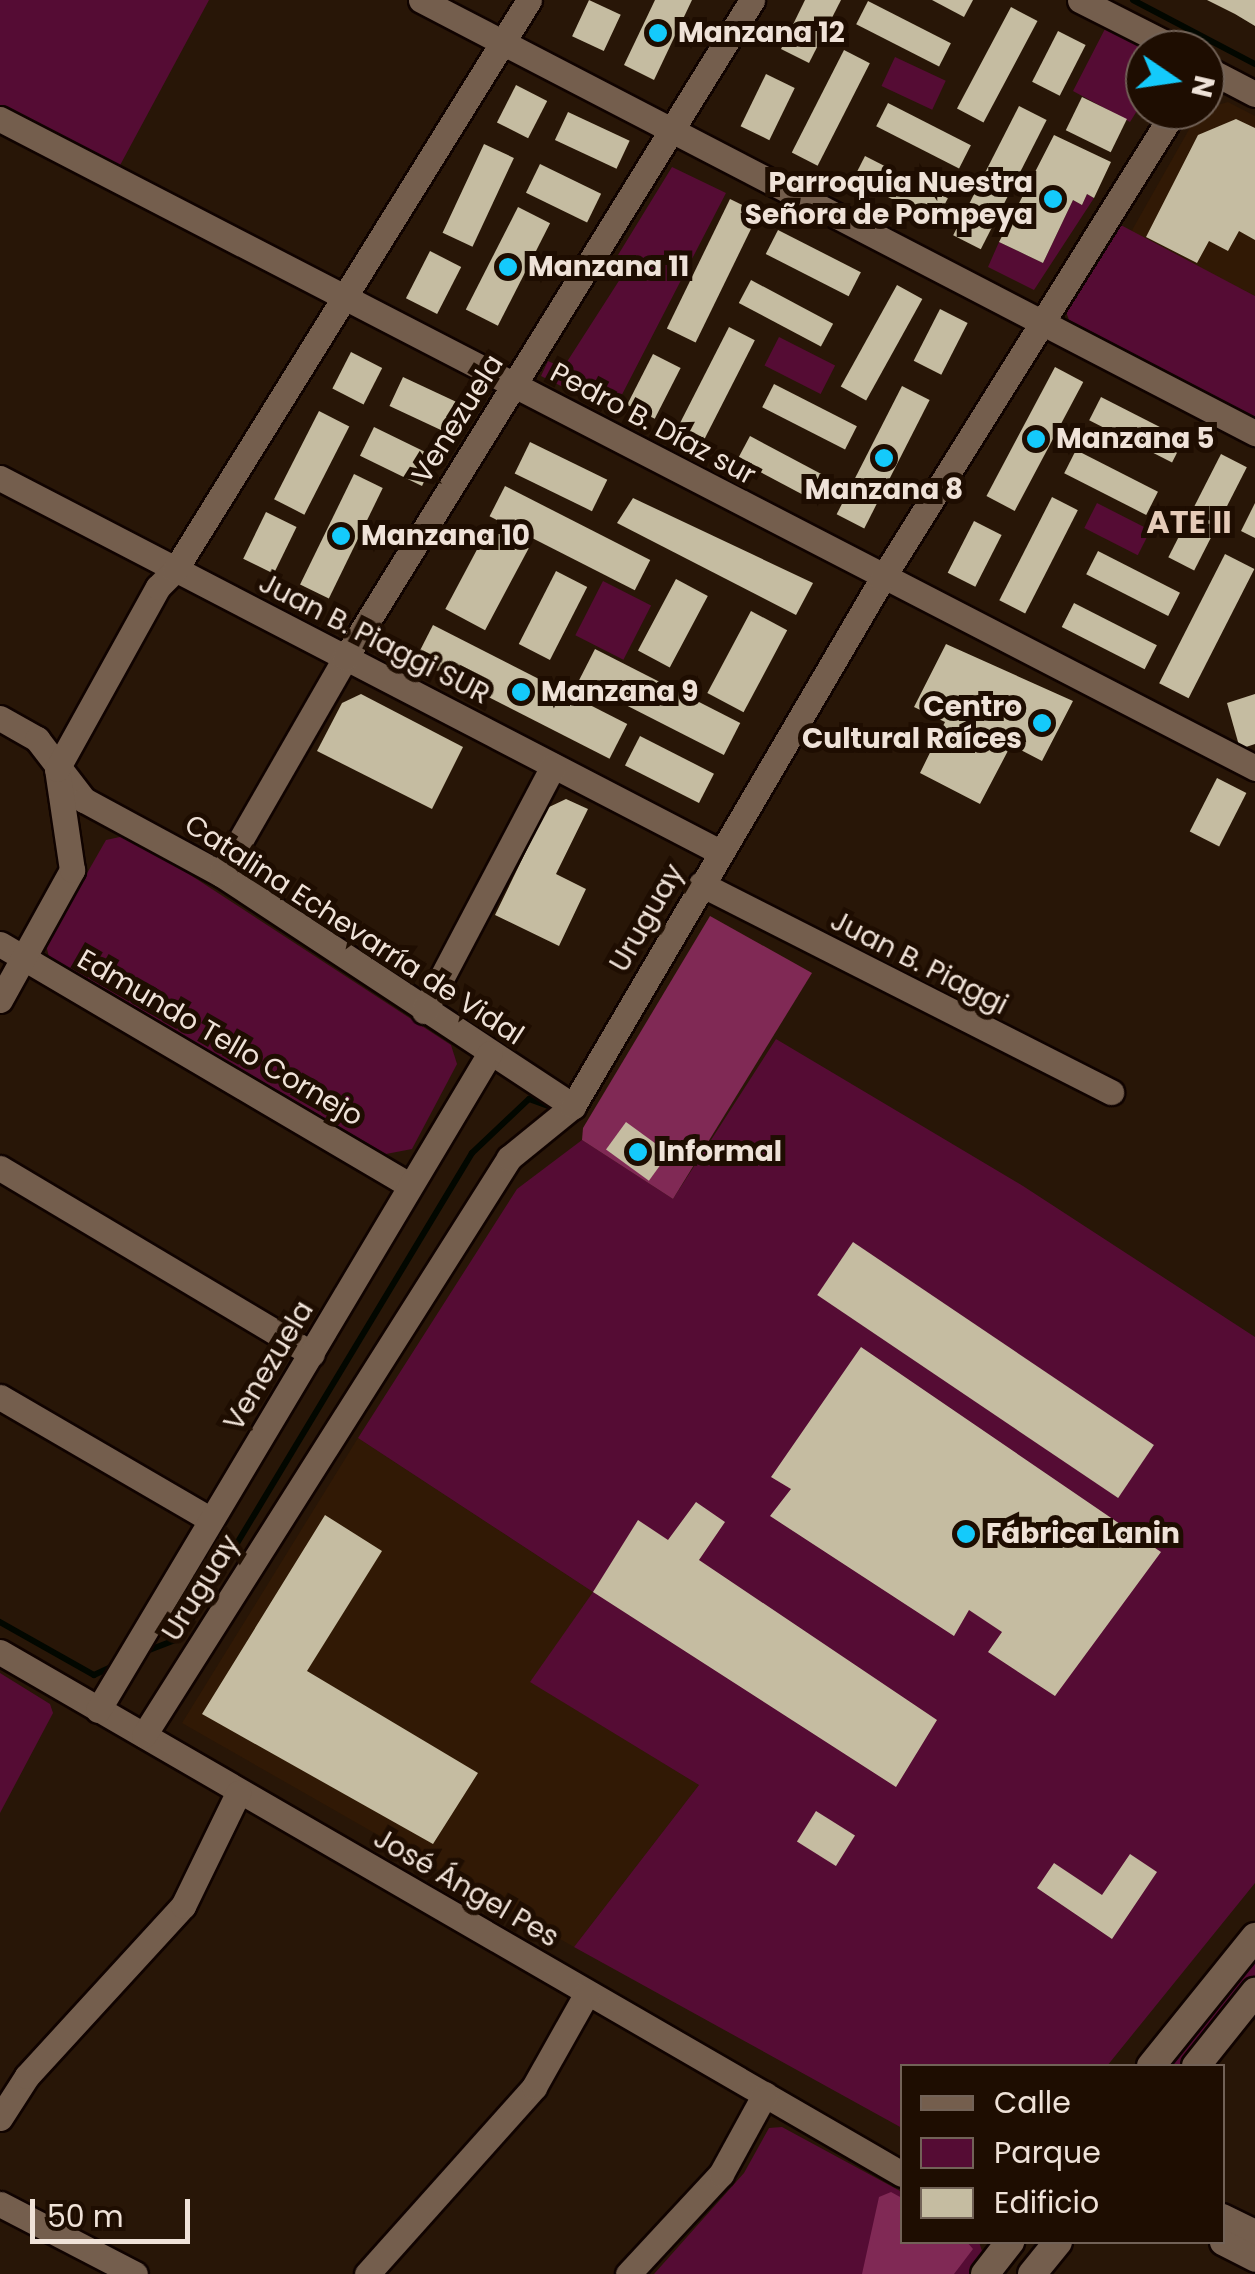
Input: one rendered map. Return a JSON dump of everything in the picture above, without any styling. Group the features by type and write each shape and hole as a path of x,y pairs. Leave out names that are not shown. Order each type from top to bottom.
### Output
{"main road":[{"path":"1153,2064 1255,1937"},
{"path":"1198,2064 1255,1992"},
{"path":"985,2274 1008,2244"},
{"path":"1032,2274 1056,2244"}],"street":[{"path":"421,0 1255,433"},
{"path":"0,1000 72,870 57,769 158,588 176,570 340,298 529,0"},
{"name":"Venezuela","path":"221,874 346,658 752,0"},
{"path":"1092,3 1142,30"},
{"path":"1225,78 1255,94"},
{"path":"0,119 340,298"},
{"name":"Uruguay","path":"144,1735 509,1158 573,1106 882,579 1162,130"},
{"name":"Pedro B. Díaz sur","path":"340,298 1255,768"},
{"name":"Juan B. Piaggi SUR","path":"0,478 720,852"},
{"name":"Catalina Echevarría de Vidal","path":"0,718 37,740 84,800 221,874 573,1106"},
{"path":"424,1011 554,766"},
{"name":"Juan B. Piaggi","path":"700,884 1111,1092"},
{"name":"Edmundo Tello Cornejo","path":"0,944 409,1184"},
{"name":"Venezuela","path":"98,1710 490,1053"},
{"path":"0,1168 312,1354"},
{"path":"0,1397 211,1520"},
{"name":"José Ángel Pes","path":"0,1652 900,2173"},
{"path":"0,2118 26,2076 184,1906 238,1793"},
{"path":"366,2274 534,2087 587,1993"},
{"path":"628,2274 721,2174 765,2094"},
{"path":"0,2204 135,2274"},
{"path":"1225,2217 1255,2232"},
{"path":"1225,2243 1255,2258"}],"shaded area":[{"path":"1225,103 1255,116 1255,296 1131,232 1189,130 1225,130"},
{"path":"710,916 812,973 673,1199 582,1140 583,1128"},
{"path":"358,1438 593,1592 531,1682 699,1785 574,1947 182,1723"},
{"path":"891,2192 900,2197 900,2244 969,2244 973,2249 954,2274 862,2274 879,2197"}],"green space":[{"path":"0,0 209,0 118,169 0,106"},
{"path":"1107,25 1125,34 1125,119 1073,91"},
{"path":"895,57 946,81 932,110 881,86"},
{"path":"672,167 726,193 613,412 541,376 548,361 563,368 631,262 618,255"},
{"path":"1087,194 1094,198 1034,290 988,267 999,242 1043,263 1073,200 1082,205"},
{"path":"1117,223 1255,296 1255,417 1069,320 1065,309"},
{"path":"779,337 835,366 821,394 764,366"},
{"path":"1097,503 1150,530 1138,555 1084,528"},
{"path":"603,581 651,606 623,660 575,635"},
{"path":"129,835 451,1045 457,1064 412,1149 386,1154 49,957 46,945 106,840"},
{"path":"776,1039 1023,1186 1255,1337 1255,1883 1109,2064 900,2064 900,2127 574,1947 699,1785 530,1682 593,1592 358,1438 517,1189 582,1140 673,1199"},
{"path":"0,1673 50,1704 53,1713 0,1813"},
{"path":"1255,1949 1255,1980 1188,2064 1164,2064"},
{"path":"782,2127 900,2191 900,2244 980,2244 984,2257 971,2274 654,2274 744,2173 769,2128"}],"building":[{"name":"Manzana 12","path":"589,0 621,15 604,51 572,36"},
{"name":"Manzana 12","path":"655,0 692,0 654,80 624,65"},
{"path":"805,0 841,0 809,63 781,49"},
{"path":"932,0 973,0 964,17"},
{"path":"1207,0 1255,0 1255,26 1235,14"},
{"path":"868,1 951,43 939,66 856,24"},
{"path":"1011,7 1037,21 983,123 957,109"},
{"path":"1058,31 1086,45 1060,96 1032,82"},
{"path":"844,50 870,63 818,166 792,152"},
{"path":"766,74 795,88 769,140 741,126"},
{"path":"516,85 547,101 528,138 497,122"},
{"path":"1082,97 1125,118 1111,152 1066,130"},
{"path":"888,103 971,145 959,168 876,126"},
{"path":"1019,106 1047,120 981,249 953,235"},
{"name":"Manzana 11","path":"568,112 630,141 617,169 555,140"},
{"path":"1236,119 1255,128 1255,240 1239,231 1228,251 1209,241 1197,263 1146,237 1198,135 1225,130 1225,124"},
{"name":"Parroquia Nuestra Señora de Pompeya","path":"1054,135 1111,162 1094,198 1087,194 1082,205 1073,200 1043,263 999,242"},
{"name":"Manzana 11","path":"484,144 514,158 472,247 443,233"},
{"path":"865,156 948,198 936,221 853,179"},
{"name":"Manzana 11","path":"540,164 601,194 587,223 526,193"},
{"path":"730,199 759,213 696,342 667,328"},
{"name":"Manzana 11","path":"518,207 550,223 498,326 466,309"},
{"path":"778,230 861,272 849,296 766,254"},
{"name":"Manzana 11","path":"430,251 461,267 437,314 406,298"},
{"path":"751,280 833,324 821,347 739,303"},
{"name":"Manzana 8","path":"897,285 922,299 866,401 841,386"},
{"path":"940,309 968,323 941,375 914,361"},
{"path":"729,327 755,340 702,444 676,430"},
{"path":"351,352 382,368 364,404 332,389"},
{"path":"653,354 681,368 655,419 627,405"},
{"name":"Manzana 5","path":"1055,367 1083,382 1015,511 986,496"},
{"path":"403,377 465,406 451,435 389,406"},
{"name":"Manzana 8","path":"774,384 857,426 845,449 762,407"},
{"name":"Manzana 8","path":"902,386 930,400 864,528 837,514"},
{"name":"Manzana 5","path":"1101,397 1184,439 1172,462 1089,420"},
{"name":"Manzana 10","path":"319,411 349,426 304,515 274,499"},
{"name":"Manzana 10","path":"374,427 436,457 422,486 360,456"},
{"name":"Manzana 8","path":"750,436 832,480 819,504 737,460"},
{"path":"530,442 607,480 592,511 515,473"},
{"name":"Manzana 5","path":"1076,450 1158,492 1146,515 1064,473"},
{"name":"Manzana 5","path":"1221,454 1247,467 1194,571 1168,557"},
{"name":"Manzana 10","path":"354,474 383,488 329,599 300,585"},
{"path":"505,486 650,560 635,590 490,516"},
{"name":"Manzana 5","path":"1052,497 1078,510 1025,614 999,600"},
{"path":"633,498 813,583 796,615 617,523"},
{"name":"Manzana 5","path":"1255,503 1255,538 1241,531"},
{"name":"Manzana 10","path":"266,512 297,527 274,574 243,559"},
{"path":"974,521 1002,535 975,587 948,573"},
{"name":"Manzana 9","path":"489,527 529,548 485,630 445,609"},
{"path":"1098,551 1180,593 1168,616 1086,574"},
{"path":"1225,554 1254,569 1189,698 1159,683"},
{"name":"Manzana 9","path":"556,571 587,587 550,660 519,644"},
{"name":"Manzana 9","path":"676,579 708,596 670,667 638,651"},
{"path":"1074,603 1157,645 1145,669 1062,627"},
{"name":"Manzana 9","path":"751,611 787,630 744,712 707,693"},
{"name":"Manzana 9","path":"433,625 627,724 610,759 415,660"},
{"path":"946,644 1073,701 1042,761 1011,745 980,804 920,773 945,722 914,707"},
{"name":"Manzana 9","path":"595,649 740,723 724,755 579,681"},
{"path":"361,694 463,747 432,809 317,751 342,703"},
{"path":"1255,694 1255,744 1240,749 1227,703"},
{"name":"Manzana 9","path":"640,736 714,774 699,803 625,765"},
{"path":"1217,778 1246,793 1219,846 1190,831"},
{"path":"566,799 588,809 556,874 586,889 559,946 495,915 547,808"},
{"name":"Informal","path":"626,1122 669,1153 649,1181 606,1150"},
{"name":"Fábrica Lanin","path":"853,1242 1154,1445 1118,1498 817,1295"},
{"name":"Fábrica Lanin","path":"861,1347 1161,1552 1055,1696 988,1652 1002,1632 969,1610 954,1636 770,1516 791,1489 771,1477"},
{"path":"696,1502 725,1522 699,1560 937,1720 896,1787 593,1592 638,1520 668,1540"},
{"path":"325,1515 382,1551 307,1671 478,1773 433,1844 202,1714"},
{"path":"816,1811 855,1835 836,1866 797,1842"},
{"path":"1130,1854 1157,1872 1112,1939 1037,1888 1054,1863 1102,1895"}],"waterway":[{"path":"1133,0 1255,64"},
{"path":"144,1652 180,1638 472,1153 529,1099 554,1108"},
{"path":"0,1622 94,1675 115,1665"}],"place":[{"name":"Manzana 12","path":"658,33"},
{"name":"Parroquia Nuestra Señora de Pompeya","path":"1053,199"},
{"name":"Manzana 11","path":"508,267"},
{"name":"Manzana 5","path":"1036,439"},
{"name":"Manzana 8","path":"884,458"},
{"name":"Manzana 10","path":"341,536"},
{"name":"Manzana 9","path":"521,692"},
{"name":"Centro Cultural Raíces","path":"1042,723"},
{"name":"Informal","path":"638,1152"},
{"name":"Fábrica Lanin","path":"966,1534"}],"district":[{"name":"ATE II","path":"1189,522"}]}
